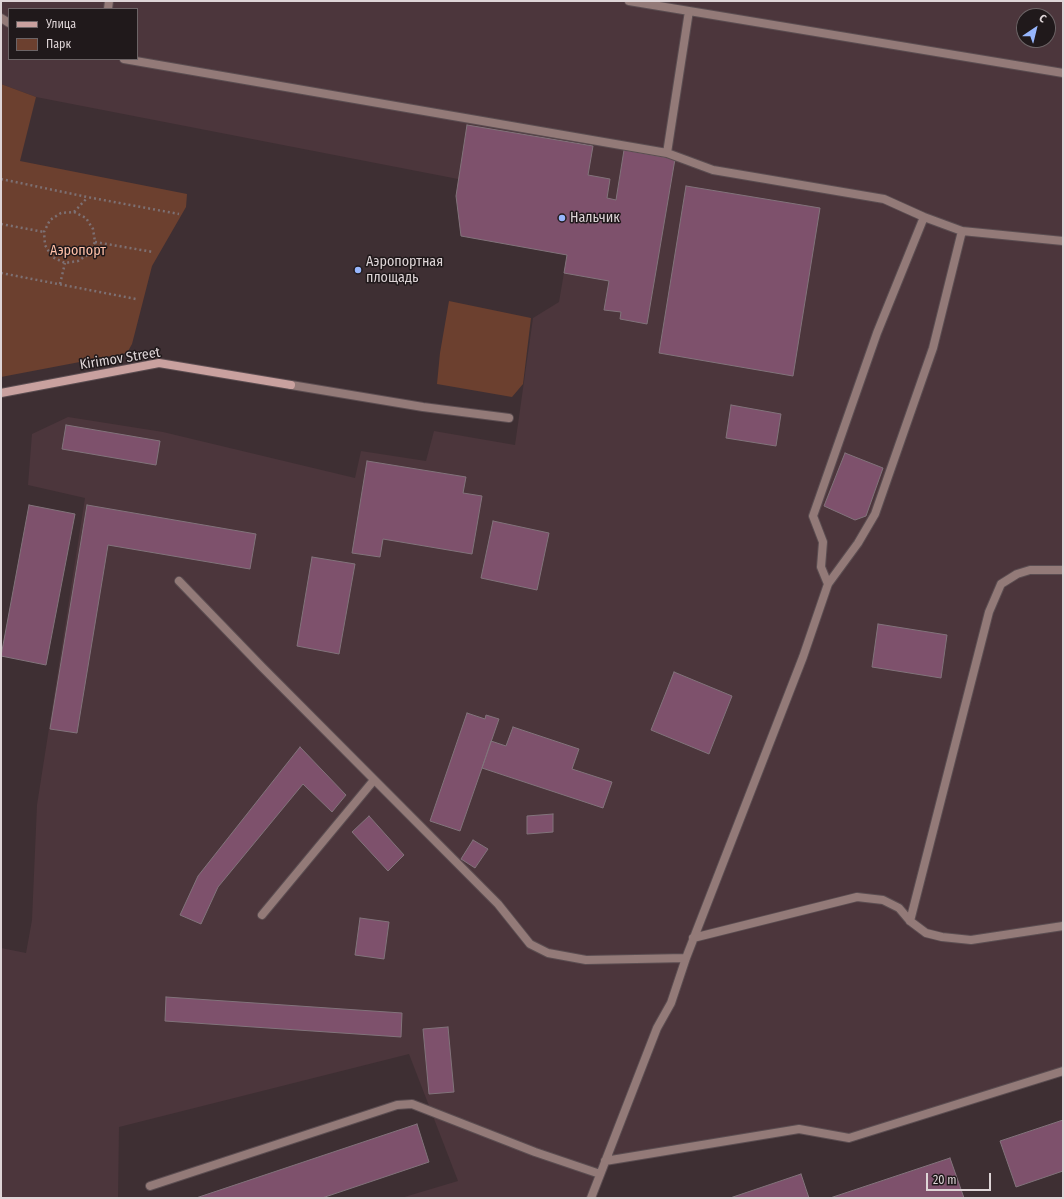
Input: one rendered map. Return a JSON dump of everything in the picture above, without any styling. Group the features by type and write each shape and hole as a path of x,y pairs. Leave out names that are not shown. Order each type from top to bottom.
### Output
{"main road":[{"name":"Kirimov Street","path":"1,394 160,363 291,385"}],"lane":[{"path":"629,1 1063,73"},
{"path":"667,153 689,11"},
{"path":"130,60 667,153 713,170 884,199 924,217 962,231 1063,241"},
{"path":"828,584 821,567 822,542 813,516 877,333 924,217"},
{"path":"591,1198 604,1161 657,1028 671,1003 693,938 803,657 828,584 854,548 875,514 933,348 962,231"},
{"path":"291,385 423,407 509,418"},
{"path":"910,921 989,612 1001,584 1017,574 1030,570 1063,570"},
{"path":"179,581 498,904 530,944 548,954 586,960 686,958"},
{"path":"262,915 374,780"},
{"path":"693,938 857,897 883,900 898,908 910,921 926,933 942,937 971,940 1063,926"},
{"path":"604,1161 799,1129 849,1138 1063,1071"},
{"path":"150,1186 397,1105 412,1104 535,1152 600,1174"}],"path":[{"path":"1,179 87,198 179,214"},
{"path":"74,212 87,198"},
{"path":"74,212 86,218 93,229 95,242 89,254 78,261 65,263 52,257 45,245 44,232 50,220 61,213 74,212"},
{"path":"1,224 44,232"},
{"path":"95,242 153,252"},
{"path":"60,284 65,263"},
{"path":"1,273 136,299"}],"shaded area":[{"path":"1,1 1063,1 1063,1071 849,1138 799,1129 605,1161 591,1198 401,1198 458,1181 409,1054 119,1127 118,1198 1,1198 1,948 26,953 32,920 37,805 85,498 28,485 32,434 68,417 163,432 355,478 361,451 426,461 434,431 515,445 533,318 559,302 567,255 461,236 456,196 458,179 36,97 1,84"}],"green space":[{"name":"Аэропорт","path":"1,84 36,97 20,161 187,194 186,207 152,266 132,344 127,353 1,377"},
{"path":"449,301 531,318 523,384 512,397 437,384 440,353"}],"building":[{"name":"Нальчик","path":"467,125 593,146 588,175 610,179 607,198 616,200 624,150 675,159 647,324 620,319 621,312 604,310 609,281 564,273 567,255 461,236 456,196"},
{"path":"686,186 820,208 793,376 659,353"},
{"path":"731,405 781,414 776,446 726,438"},
{"path":"66,425 160,441 156,465 62,449"},
{"path":"845,453 883,468 866,516 855,520 824,506"},
{"path":"367,461 466,477 463,493 482,496 472,554 383,539 380,557 352,553"},
{"path":"29,505 75,514 46,665 1,656"},
{"path":"87,505 256,534 250,569 108,545 77,733 50,729"},
{"path":"493,521 549,533 537,590 481,578"},
{"path":"312,557 355,564 339,654 297,646"},
{"path":"878,624 947,635 941,678 872,667"},
{"path":"674,672 732,696 709,754 651,730"},
{"path":"467,713 485,719 486,715 499,719 460,831 430,821"},
{"path":"513,727 579,749 572,769 612,782 603,808 482,768 491,741 506,746"},
{"path":"300,747 346,795 332,812 303,784 218,887 201,924 180,915 198,876"},
{"path":"553,814 553,832 527,834 527,816"},
{"path":"369,816 404,855 388,871 352,832"},
{"path":"473,840 488,849 475,868 461,859"},
{"path":"360,918 389,922 384,959 355,955"},
{"path":"166,997 402,1013 401,1037 165,1021"},
{"path":"448,1027 454,1092 429,1094 423,1029"},
{"path":"1063,1120 1063,1171 1016,1187 1000,1141"},
{"path":"417,1124 429,1162 322,1198 196,1198"},
{"path":"950,1158 964,1198 830,1198"},
{"path":"801,1174 809,1198 730,1198"}],"place":[{"name":"Нальчик","path":"562,218"},
{"name":"Аэропортная площадь","path":"358,270"}]}
